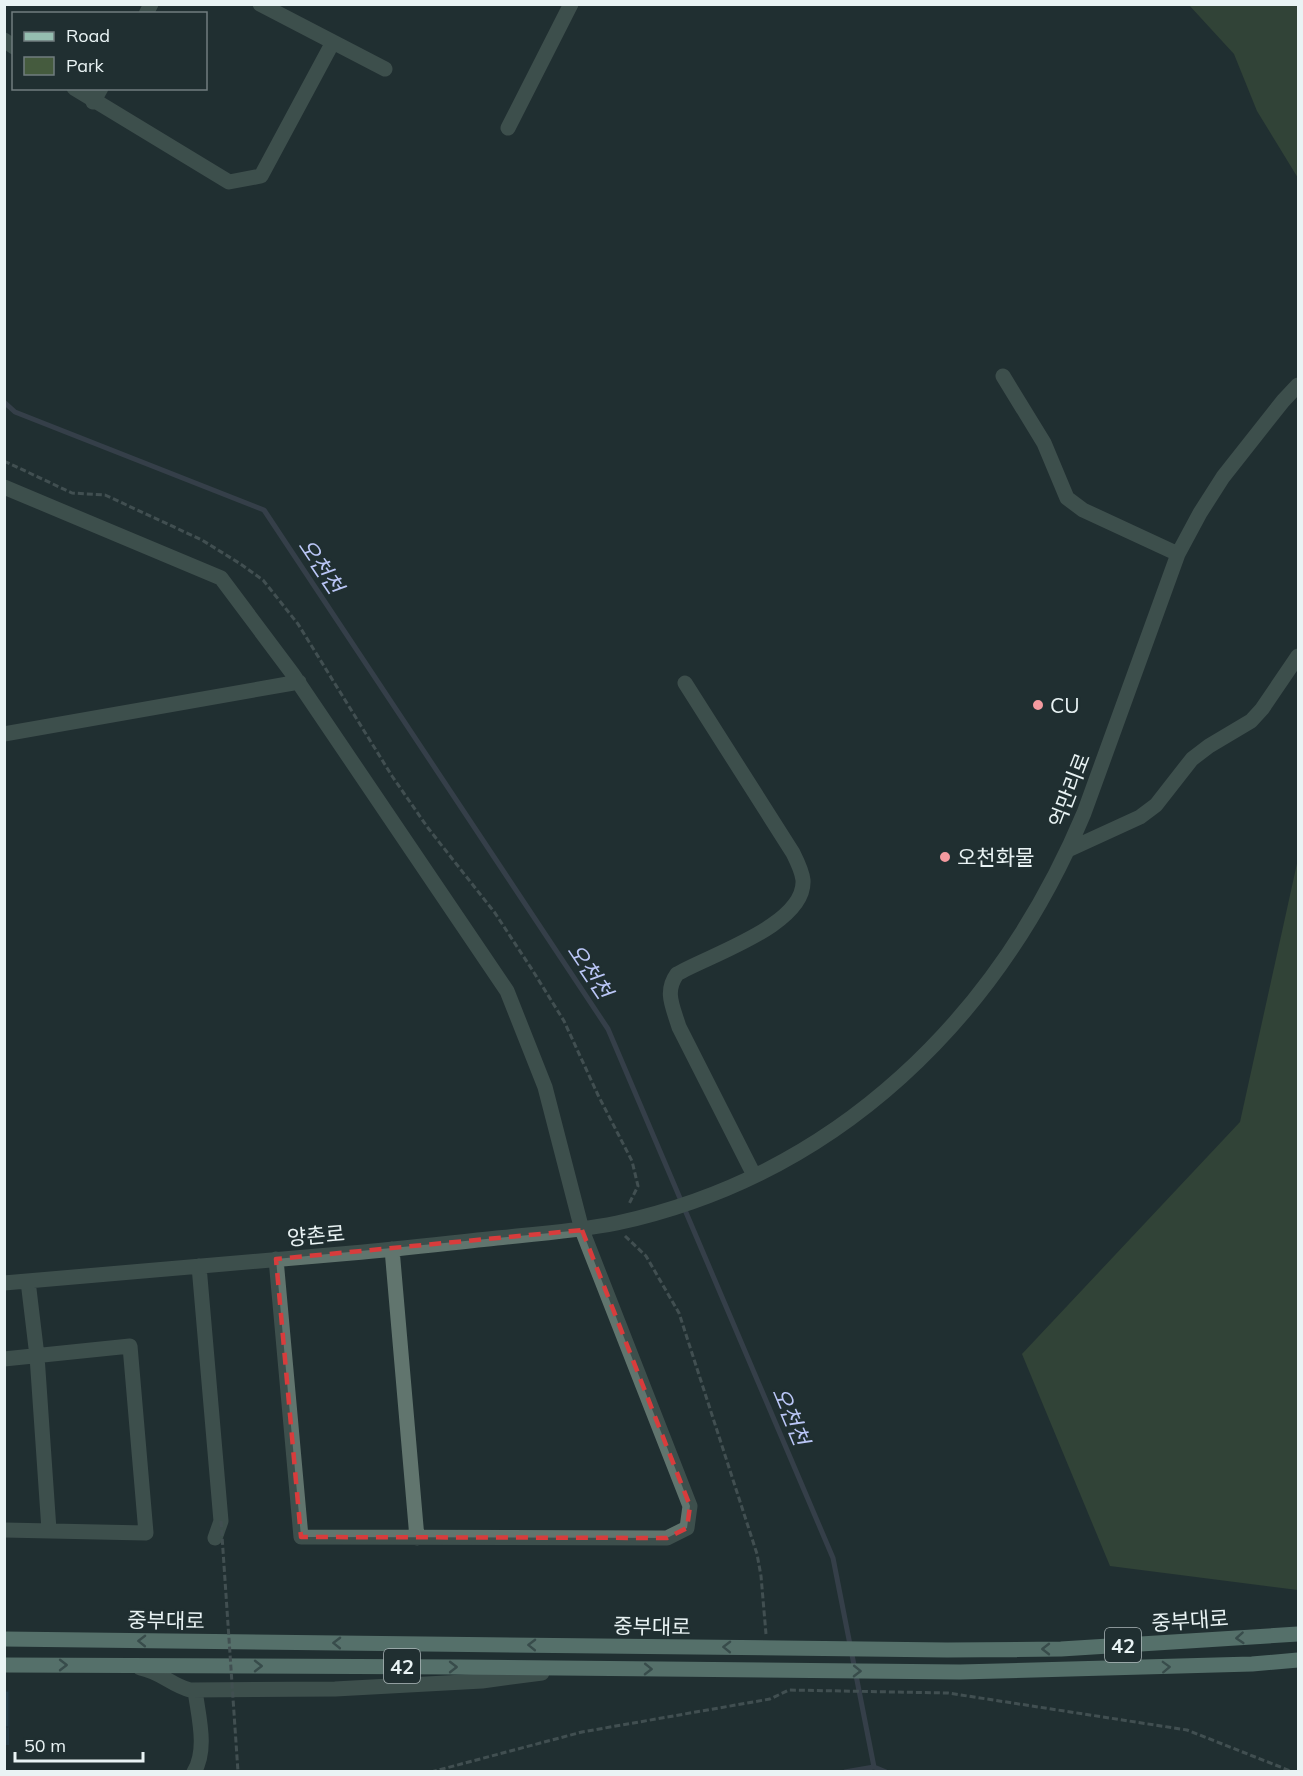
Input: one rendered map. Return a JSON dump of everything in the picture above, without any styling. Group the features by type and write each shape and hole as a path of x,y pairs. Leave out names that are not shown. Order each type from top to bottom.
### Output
{"main road":[{"name":"중부대로","path":"4,1639 947,1650 1061,1649 1299,1634"},
{"name":"42","path":"1252,1664 1299,1660"},
{"name":"중부대로","path":"4,1665 960,1672 1252,1664"},
{"path":"1252,1664 1299,1668"}],"street":[{"path":"260,4 385,69"},
{"path":"508,128 572,4"},
{"path":"81,90 97,95 229,182 261,176 333,42"},
{"path":"1003,376 1044,443 1068,498 1083,510 1178,554"},
{"name":"억만리로","path":"625,1221 666,1210 734,1185 834,1130 896,1083 921,1060 978,996 1048,887 1068,850 1104,761 1178,554 1223,477 1264,423 1299,386"},
{"path":"4,488 221,578 299,682 507,991 544,1087 582,1230 690,1506 687,1528 667,1538 301,1537 276,1259"},
{"path":"1068,850 1140,817 1156,805 1192,759 1251,721 1299,656"},
{"path":"4,734 299,682"},
{"path":"685,682 793,854 803,879 802,892 795,905 783,917 764,931 677,974 671,982 669,991 679,1027 754,1175"},
{"name":"양촌로","path":"4,1283 392,1249 582,1230 625,1221"},
{"path":"392,1249 417,1538"},
{"path":"199,1266 221,1521 216,1538"},
{"path":"28,1281 37,1356 49,1530"},
{"path":"4,1359 130,1346 146,1533 4,1530"},
{"path":"128,1666 153,1671 180,1687 195,1690 335,1689 471,1682 575,1668"},
{"path":"194,1772 201,1752 195,1690"}],"path":[{"path":"4,461 72,493 105,495 202,540 239,562 263,580 298,624 392,776 428,828 495,913 534,971 564,1021 632,1161 638,1186 625,1221 626,1238 646,1257 679,1313 757,1554 762,1576 767,1648"},
{"path":"221,1521 238,1772"},
{"path":"431,1772 582,1732 770,1699 789,1690 948,1693 1186,1730 1293,1772"}],"highlighted area":[{"path":"582,1230 690,1506 687,1528 667,1538 301,1537 276,1259"}],"green space":[{"path":"1189,5 1298,5 1298,178 1257,111 1234,54"},
{"path":"1298,859 1298,1590 1110,1566 1022,1354 1240,1122"}],"building":[{"path":"4,1691 9,1691 9,1727 4,1727"}],"waterway":[{"name":"오천천","path":"4,402 15,412 264,510 608,1029 833,1558 874,1767"},
{"path":"845,1772 874,1767 886,1772"}],"place":[{"name":"CU","path":"1038,705"},
{"name":"오천화물","path":"945,857"}]}
